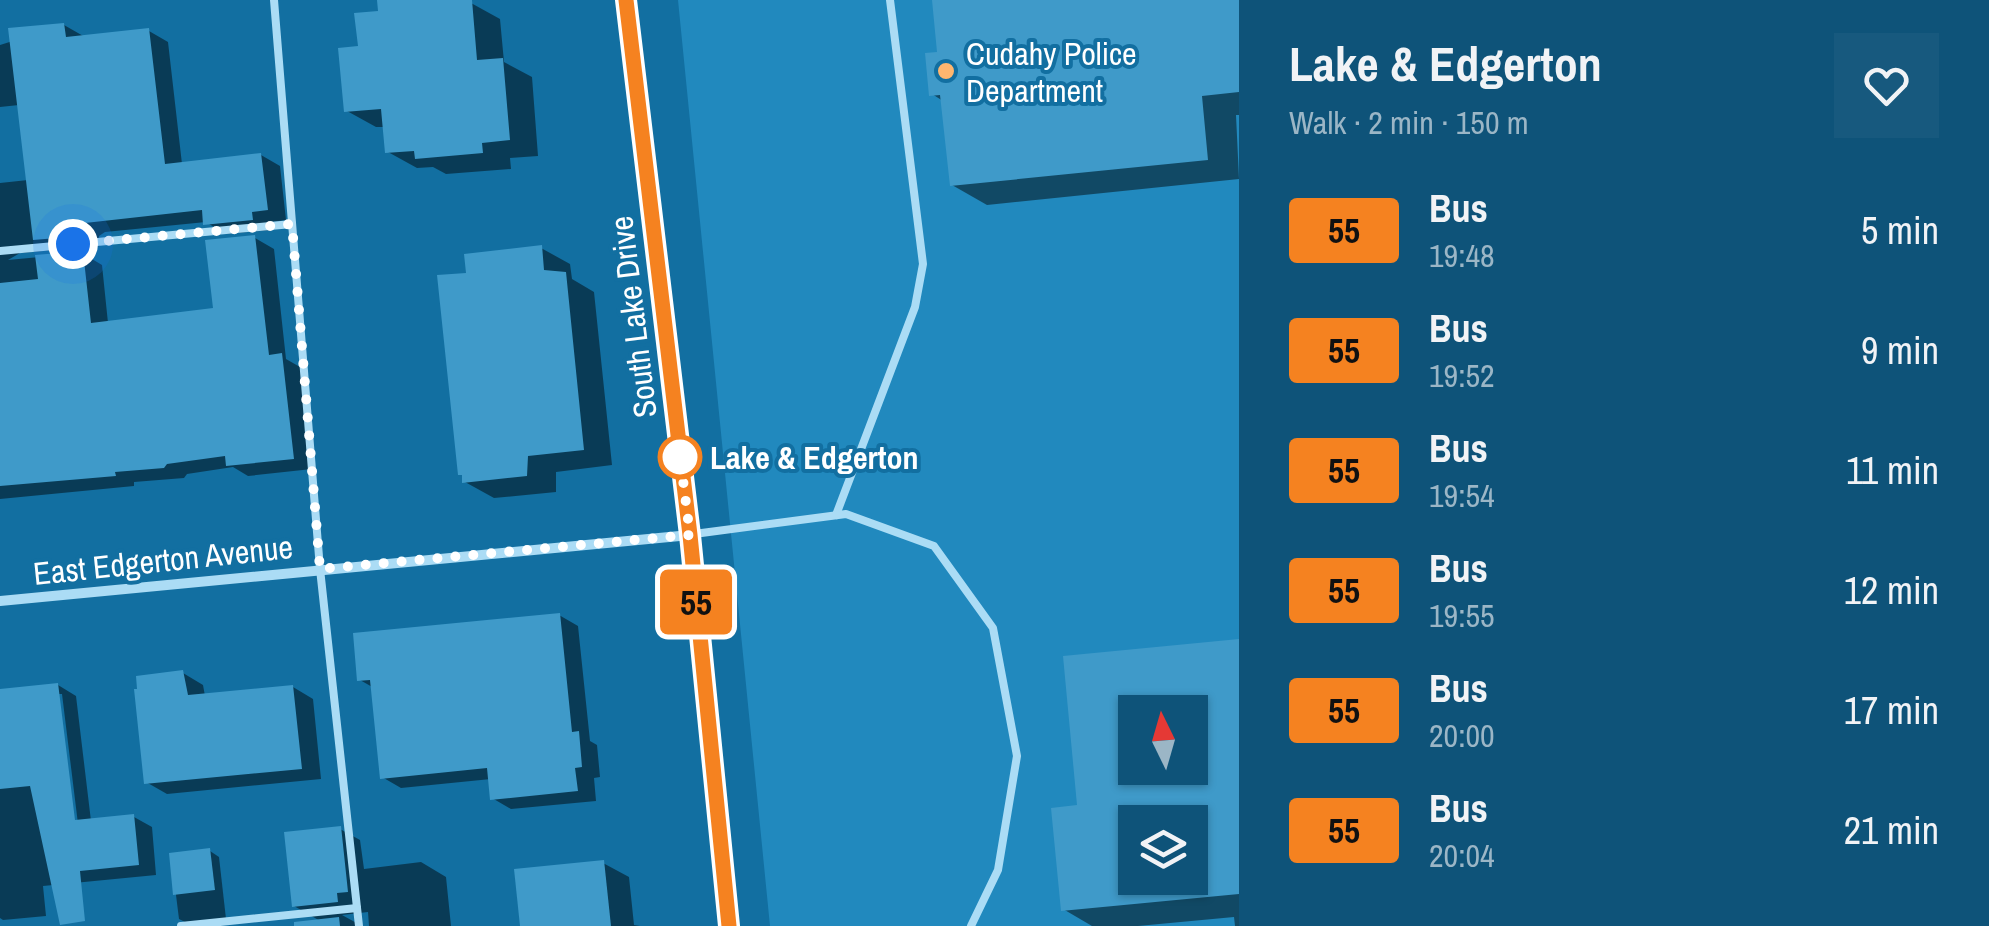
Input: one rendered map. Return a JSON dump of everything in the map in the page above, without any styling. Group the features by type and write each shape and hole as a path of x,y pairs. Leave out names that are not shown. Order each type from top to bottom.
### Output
{"main road":[{"name":"South Lake Drive","path":"626,0 690,535 729,926"}],"street":[{"name":"East Edgerton Avenue","path":"0,601 690,535"}],"lane":[{"path":"274,0 320,569 360,926"},
{"path":"836,515 915,306 923,264 890,0"},
{"path":"0,251 292,224"},
{"path":"690,535 846,514 934,546 993,628 1016,756 998,870 971,926"},
{"path":"181,926 357,908"}],"shaded area":[{"path":"678,0 1239,0 1239,926 770,926"}],"building":[{"path":"377,0 472,0 477,60 503,58 510,140 482,143 483,153 415,159 414,151 385,153 381,109 344,112 338,48 358,46 354,13 378,11"},
{"path":"932,0 1239,0 1239,92 1202,96 1208,160 950,186 940,95 929,96 925,53 937,52"},
{"path":"64,23 66,37 149,28 165,164 261,153 268,210 252,212 253,220 203,225 202,210 85,223 80,225 81,236 33,240 8,28"},
{"path":"255,235 269,355 282,353 294,459 226,466 225,456 167,464 164,468 115,472 116,476 0,486 0,283 38,279 35,255 83,251 91,323 213,308 205,240"},
{"path":"542,245 544,270 566,272 584,450 528,456 527,476 462,483 462,475 458,475 437,275 466,273 464,254"},
{"path":"560,613 572,732 579,731 582,767 575,768 578,791 490,800 487,768 380,779 370,680 357,681 353,633"},
{"path":"1239,639 1239,894 1061,911 1051,808 1077,805 1063,656"},
{"path":"183,670 188,695 293,685 302,769 144,784 136,676"},
{"path":"58,683 75,820 134,814 139,865 80,871 85,921 60,925 30,786 0,789 0,689"},
{"path":"341,826 348,892 337,893 338,902 292,907 284,832"},
{"path":"210,848 215,890 173,895 169,853"},
{"path":"604,860 611,926 520,926 514,869"},
{"path":"339,917 340,926 294,926 294,922"}],"bus line":[{"name":"55","path":"626,0 690,535 729,926"}],"place":[{"name":"Cudahy Police Department","path":"946,71"},
{"name":"Lake & Edgerton","path":"680,457"}],"route":[{"path":"73,244 292,224 320,569 690,535 678,440 680,457"}]}
